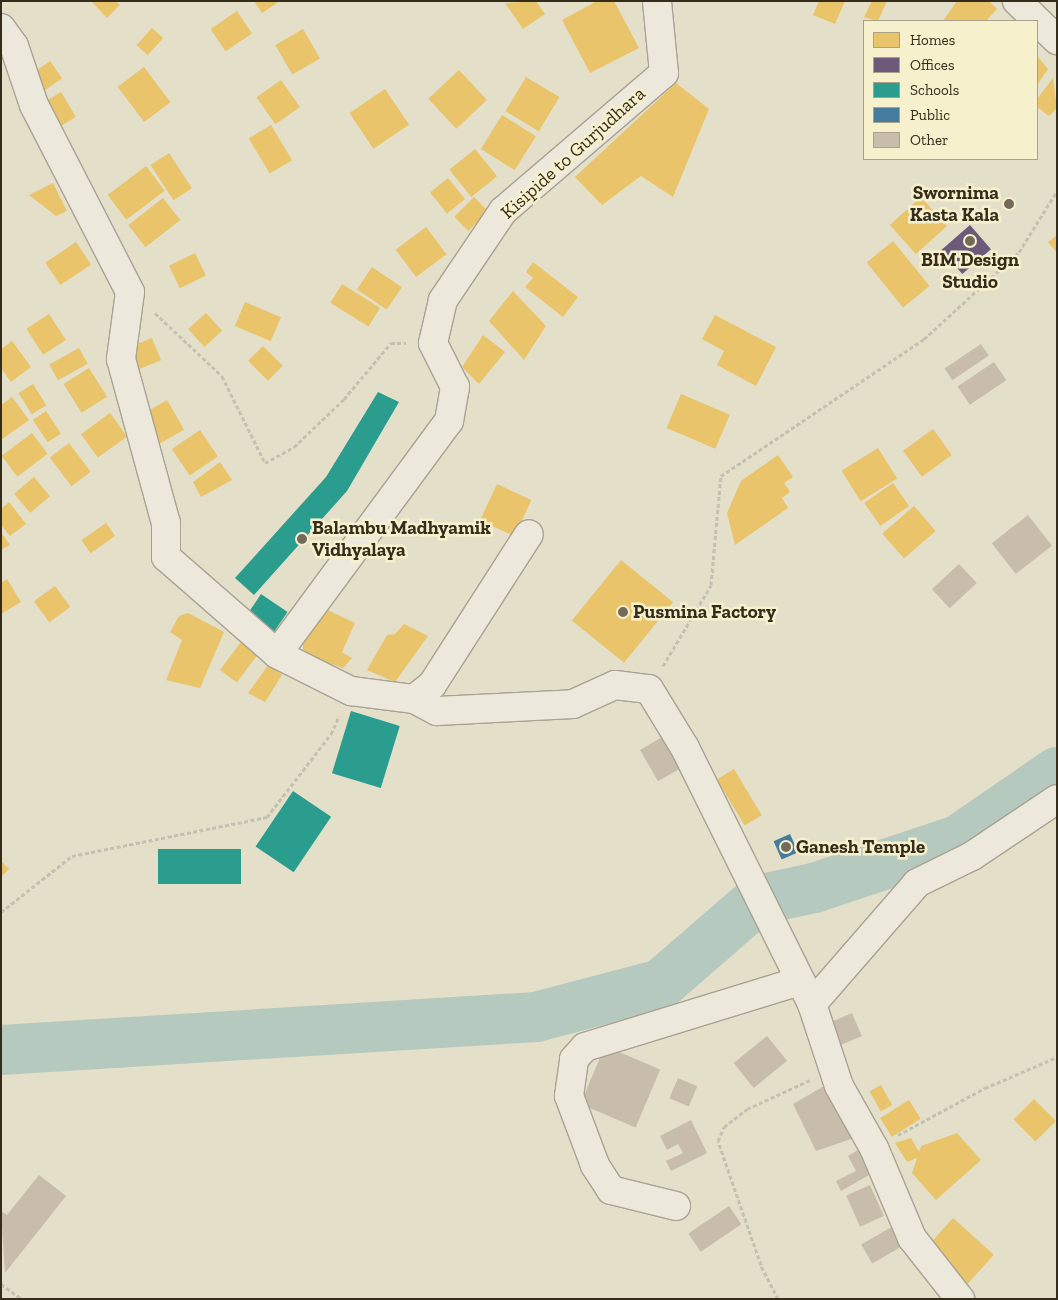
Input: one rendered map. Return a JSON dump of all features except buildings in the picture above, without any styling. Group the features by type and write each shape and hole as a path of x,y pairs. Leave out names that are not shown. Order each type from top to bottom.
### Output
{"street":[{"name":"Kisipide to Gurjudhara","path":"434,343 443,300 503,211 664,73 657,1"},
{"path":"1017,1 1036,20"},
{"path":"1038,21 1057,40"},
{"path":"5,43 34,105 130,292 121,359 166,523 166,556 277,654 350,691 414,699 437,710 573,704 615,685 649,689 685,748 757,891 801,985 831,1062 874,1148 912,1238 960,1299"},
{"path":"277,654 449,421 455,387 434,343"},
{"path":"414,699 432,685 529,534"},
{"path":"676,1206 611,1190 595,1165 569,1096 574,1059 585,1047 801,985 917,883 972,856 1057,800"}],"path":[{"path":"649,689 711,585 720,476 924,339 1019,252 1057,191"},
{"path":"130,292 194,345 222,376 265,463 294,447 344,399 391,343 434,343"},
{"path":"1,912 72,856 267,818 331,734 350,691"},
{"path":"874,1148 985,1088 1057,1057"},
{"path":"778,1299 761,1265 718,1141 724,1127 747,1108 815,1078 831,1062"},
{"path":"1,1284 22,1299"}],"waterway":[{"path":"1,1050 536,1017 661,984 758,900 814,888 958,840 1057,772"}],"place":[{"name":"Swornima Kasta Kala","path":"1009,204"},
{"name":"BIM Design Studio","path":"970,241"},
{"name":"Balambu Madhyamik Vidhyalaya","path":"302,539"},
{"name":"Pusmina Factory","path":"623,612"},
{"name":"Ganesh Temple","path":"786,847"}]}
